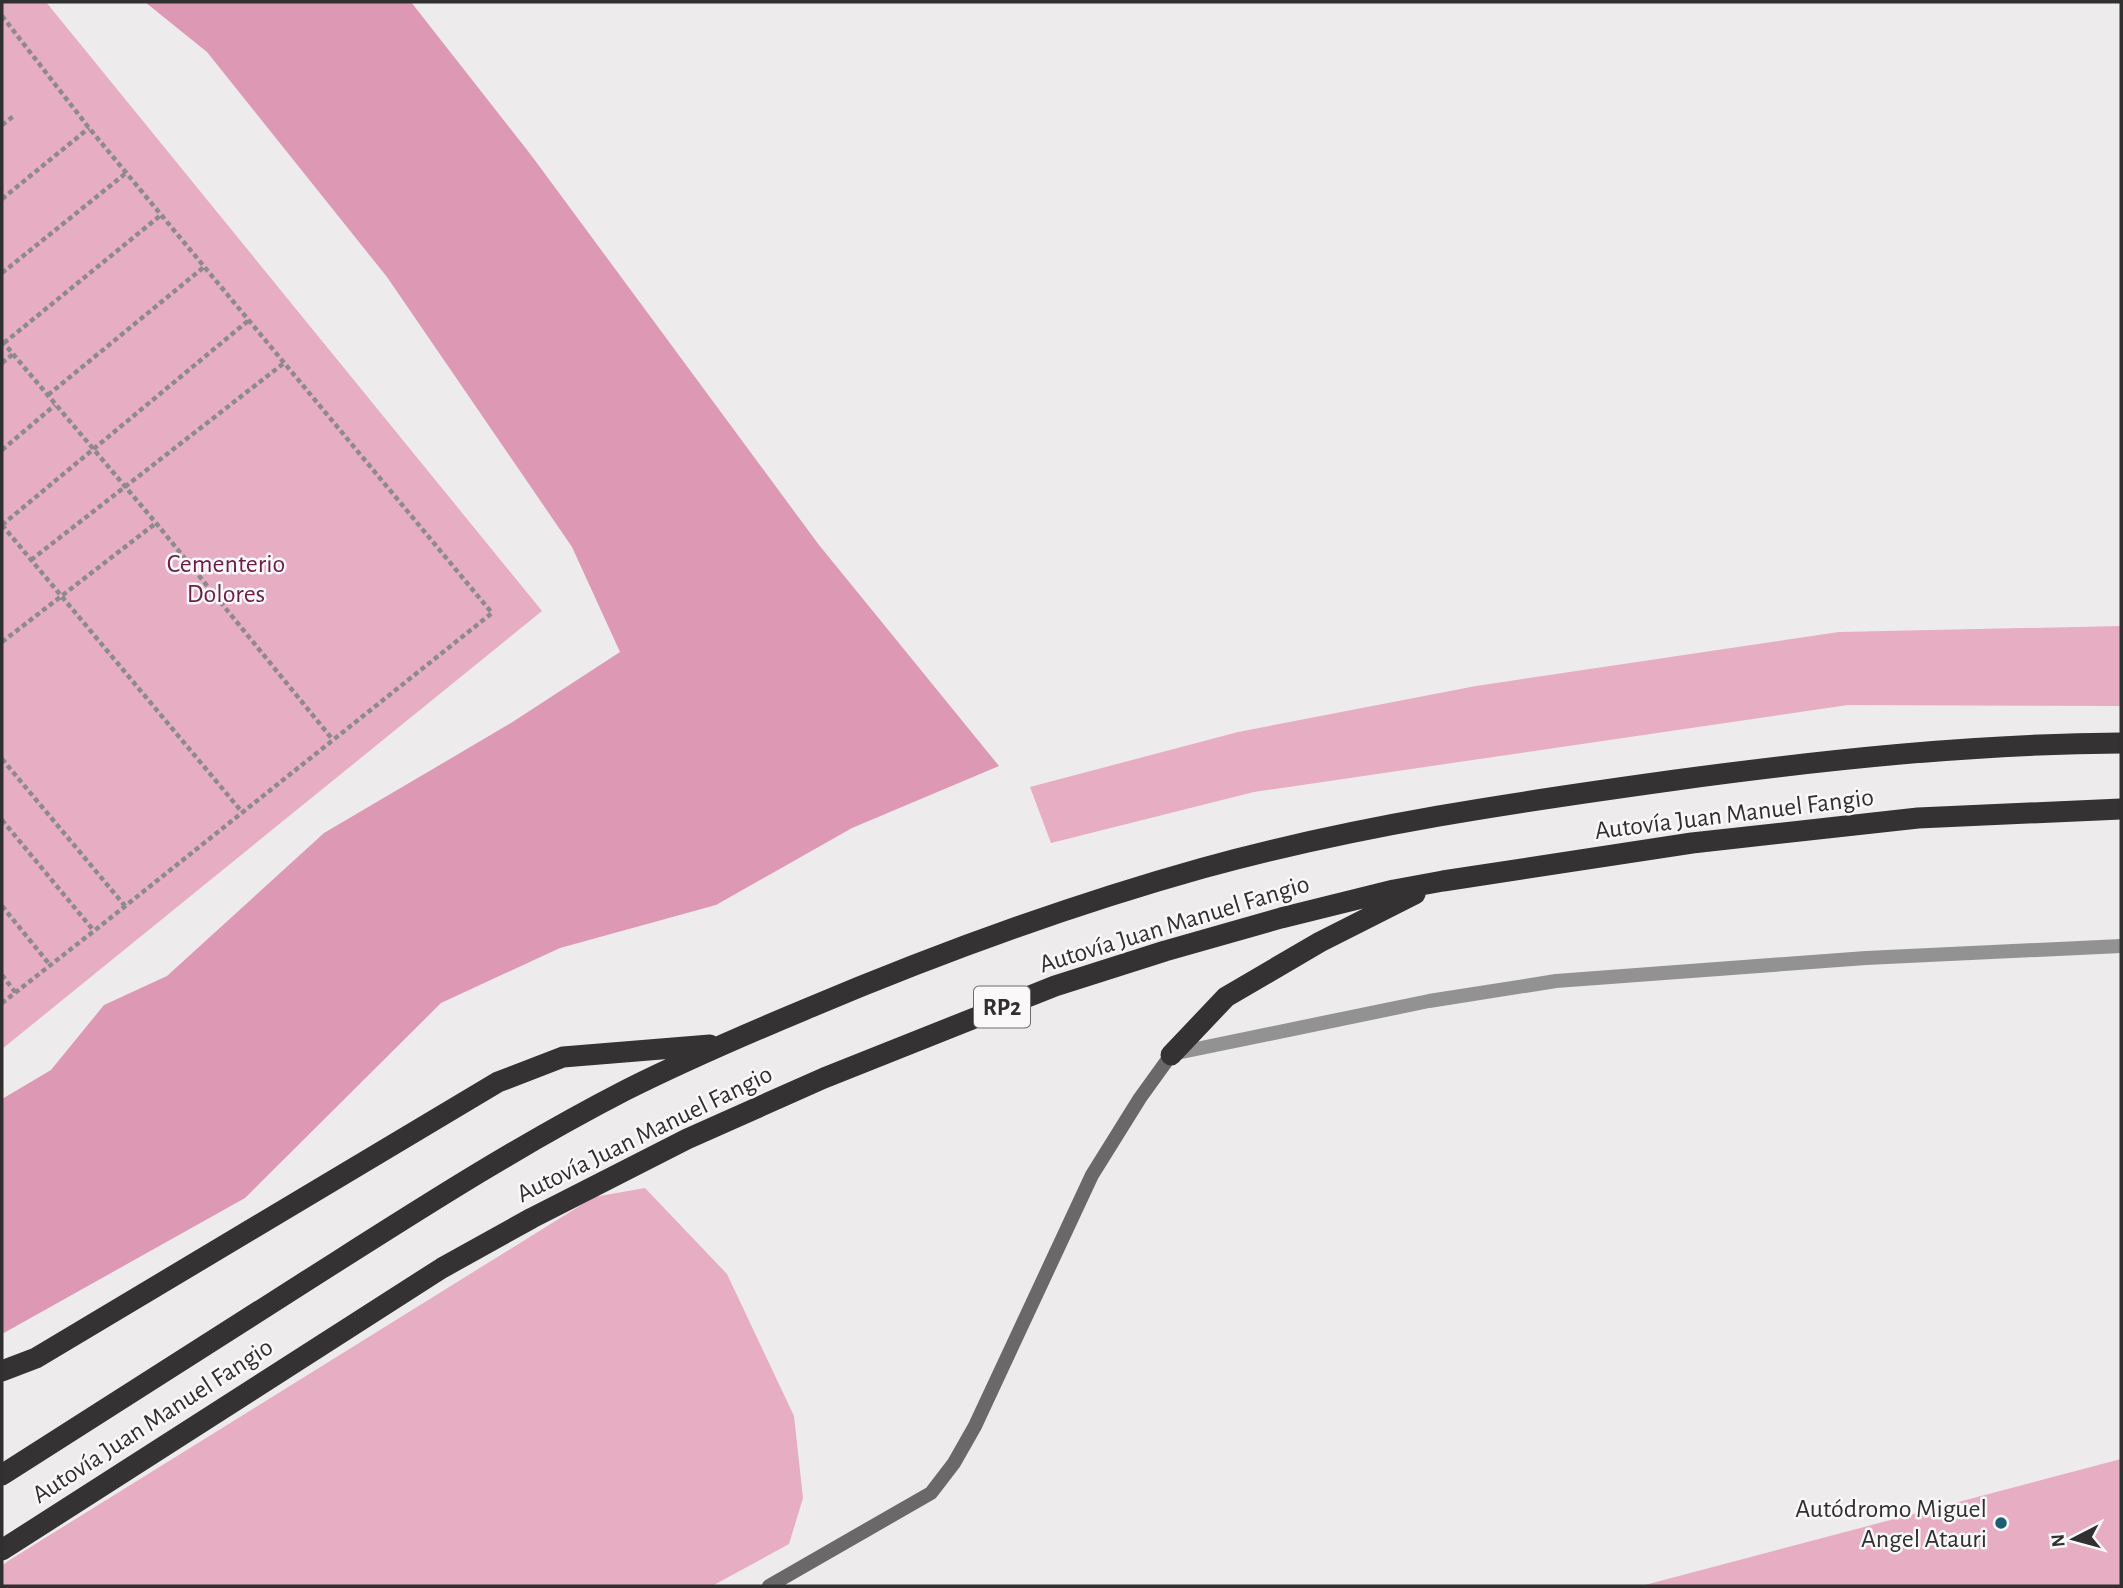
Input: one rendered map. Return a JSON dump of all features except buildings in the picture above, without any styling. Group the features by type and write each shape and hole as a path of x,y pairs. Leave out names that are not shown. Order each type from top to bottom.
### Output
{"highway":[{"name":"Autovía Juan Manuel Fangio","path":"2,1475 499,1160 608,1100 723,1044 869,982 1049,915 1206,867 1388,826 1537,799 1770,767 1971,748 2121,743"},
{"name":"Autovía Juan Manuel Fangio","path":"2,1550 442,1268 612,1176 687,1139 824,1078 1055,986 1281,918 1394,890 1443,881 1692,843 1918,818 2121,809"},
{"path":"1171,1055 1226,997 1320,942 1443,881"},
{"path":"2,1371 36,1358 498,1082 563,1057 723,1044"}],"street":[{"path":"769,1586 931,1493 954,1463 975,1426 1092,1175 1140,1098 1171,1055 1429,1001 1556,981 1866,958 2121,946"}],"path":[{"path":"2,16 89,128 492,613 2,1003"},
{"path":"2,30 9,24"},
{"path":"2,125 15,115"},
{"path":"2,199 89,128"},
{"path":"2,273 126,173"},
{"path":"161,215 3,342 156,523 332,740"},
{"path":"48,395 204,267"},
{"path":"242,812 2,525 248,320"},
{"path":"2,363 13,354"},
{"path":"31,560 285,363"},
{"path":"2,450 55,405"},
{"path":"2,642 156,523"},
{"path":"2,760 125,906"},
{"path":"2,820 94,931"},
{"path":"2,906 50,965"},
{"path":"2,975 16,992"}],"green space":[{"name":"Cementerio Dolores","path":"2,2 46,2 542,611 2,1049"},
{"path":"2121,626 2121,706 1848,705 1254,792 1051,843 1030,787 1238,732 1476,686 1839,632"},
{"path":"645,1188 727,1274 794,1416 803,1498 789,1544 712,1586 2,1586 2,1566 8,1561 594,1197"},
{"name":"Autódromo Miguel Angel Atauri","path":"2121,1459 2121,1586 1641,1586"}],"shaded area":[{"path":"145,2 411,2 531,155 819,545 999,766 852,828 716,905 560,948 441,1003 245,1198 2,1334 2,1099 51,1070 104,1005 167,976 324,833 511,723 620,652 572,547 387,277 207,52"}],"place":[{"name":"Autódromo Miguel Angel Atauri","path":"2001,1523"}]}
